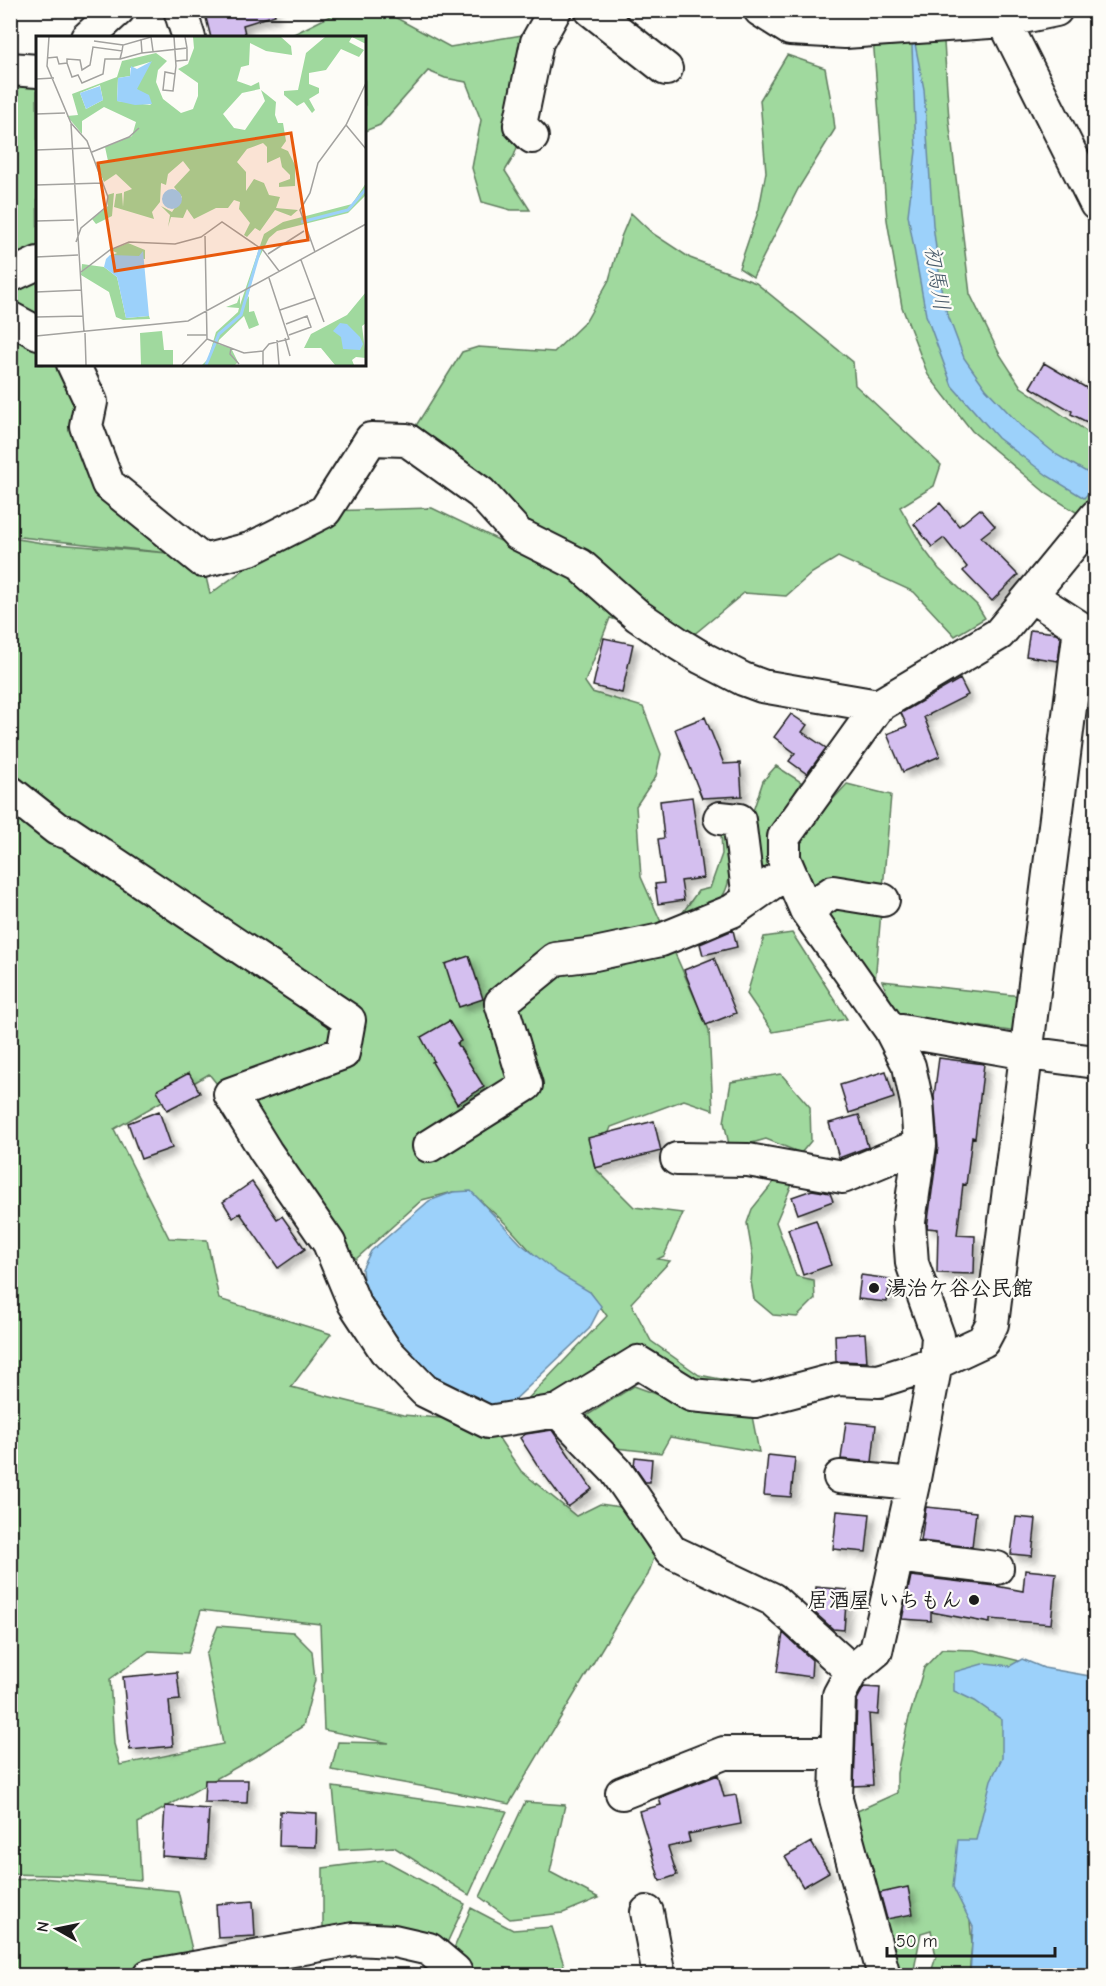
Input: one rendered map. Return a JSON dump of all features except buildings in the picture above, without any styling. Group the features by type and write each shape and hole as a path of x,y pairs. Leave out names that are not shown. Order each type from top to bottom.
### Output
{"street":[{"path":"89,36 118,10"},
{"path":"532,137 520,125 537,42 555,10"},
{"path":"591,10 666,69"},
{"path":"760,10 790,29 844,32 1004,21 1056,10"},
{"path":"1004,21 1095,204"},
{"path":"10,69 36,71"},
{"path":"10,276 36,264"},
{"path":"10,318 36,332"},
{"path":"74,366 91,402 86,426 108,484 202,561 250,549 325,511 371,440 407,440 481,493 518,534 580,565 638,616 702,658 762,686 878,706"},
{"path":"884,1976 836,1799 839,1695 852,1671 876,1652 913,1484 939,1336 912,1263 909,1222 920,1145 917,1102 909,1066 890,1029 806,910 784,859 784,837 878,706 999,634 1086,528"},
{"path":"10,792 57,829 69,833 349,1020 343,1053 230,1094 266,1152 329,1243 354,1303 385,1350 425,1391 488,1422 558,1411 638,1362 691,1395 755,1401 838,1379 879,1381 936,1363 983,1341 992,1324 1027,1053 1088,633 1031,596"},
{"path":"720,818 739,820 750,899"},
{"path":"429,1146 526,1085 501,1004 555,959 595,954 661,940 732,911 789,871"},
{"path":"806,910 833,892 883,900"},
{"path":"890,1029 1027,1053 1095,1062"},
{"path":"677,1160 748,1160 843,1177 920,1145"},
{"path":"558,1411 616,1471 672,1551 772,1599 852,1671"},
{"path":"840,1476 913,1484"},
{"path":"897,1556 997,1568"},
{"path":"622,1793 724,1753 837,1753"},
{"path":"647,1912 659,1976"},
{"path":"149,1976 202,1971 354,1939 394,1941 429,1949 457,1976"}],"green space":[{"path":"871,11 942,11 949,120 970,294 999,353 1021,387 1095,437 1095,524 1047,494 972,431 928,375 902,307 887,220"},
{"path":"334,14 391,15 450,47 522,35 537,42 528,117 514,156 505,171 530,210 511,210 482,202 472,168 481,120 466,82 445,78 428,71 380,125 366,131 366,36 290,36"},
{"path":"787,55 825,68 835,129 798,189 753,277 739,268 759,209 766,172 760,100"},
{"path":"36,76 36,366 84,366 92,466 201,556 210,594 325,511 432,508 538,559 407,440 462,352 478,347 554,352 586,321 609,280 621,237 631,213 652,233 690,258 756,283 853,362 855,385 941,465 934,486 900,507 924,549 939,569 977,605 985,618 955,636 914,592 838,557 812,573 786,596 744,593 686,641 610,618 585,682 592,692 643,707 661,754 656,776 636,806 641,877 709,1030 713,1110 684,1100 611,1127 595,1168 634,1207 683,1213 664,1256 658,1259 670,1261 631,1303 651,1341 699,1375 747,1384 733,1387 704,1382 674,1370 633,1348 613,1377 519,1408 607,1316 590,1292 567,1291 506,1224 471,1192 453,1192 422,1200 356,1259 209,1074 114,1129 169,1238 207,1240 219,1299 331,1334 291,1387 403,1415 488,1422 521,1471 576,1516 600,1504 648,1511 656,1552 648,1575 509,1804 331,1770 338,1742 389,1743 324,1730 320,1624 201,1610 188,1653 149,1651 110,1679 114,1744 120,1765 223,1744 206,1655 218,1626 293,1632 312,1651 315,1680 303,1726 258,1755 138,1823 141,1880 11,1874 11,538 43,543 168,553 11,536 10,79"},
{"path":"776,766 801,782 770,835 774,864 752,880 748,826 763,781"},
{"path":"847,784 891,795 875,982 797,889 798,837"},
{"path":"721,832 730,834 727,887 715,906 691,924 681,915 698,891 710,888 722,854"},
{"path":"792,933 847,1019 773,1032 747,994 764,937"},
{"path":"882,981 1021,996 1017,1032 896,1014"},
{"path":"781,1074 810,1107 811,1141 801,1153 766,1139 730,1149 724,1122 731,1082"},
{"path":"790,1162 793,1182 776,1222 796,1276 814,1280 815,1299 797,1317 773,1315 754,1299 751,1282 753,1258 747,1223 752,1209"},
{"path":"634,1386 695,1408 752,1416 759,1452 670,1437 661,1453 615,1448 578,1421"},
{"path":"942,1649 974,1650 1036,1665 968,1897 972,1944 969,1975 930,1975 936,1957 931,1930 921,1933 913,1975 892,1975 853,1813 897,1793 897,1773 908,1721 924,1668"},
{"path":"333,1787 507,1811 469,1895 394,1847 339,1850"},
{"path":"525,1802 565,1805 550,1872 599,1898 563,1913 510,1919 480,1897"},
{"path":"384,1860 465,1904 440,1958 329,1943 323,1928 323,1868"},
{"path":"42,1878 178,1891 194,1958 117,1975 11,1976 11,1880"},
{"path":"471,1908 513,1930 552,1927 567,1975 454,1975 447,1965"}],"water":[{"name":"初馬川","path":"915,44 924,89 933,225 943,302 964,358 986,389 1021,426 1057,455 1095,477 1095,486 1084,498 1048,476 998,438 952,386 926,315 908,215 916,151 912,46"},
{"path":"471,1191 521,1244 558,1273 590,1292 601,1306 589,1329 504,1410 482,1407 423,1372 374,1315 363,1280 362,1269 371,1251 429,1201 453,1192"},
{"path":"1022,1659 1044,1668 1095,1677 1095,1975 970,1975 973,1927 953,1887 958,1840 976,1840 991,1780 1002,1758 1002,1720 975,1701 954,1691 954,1672 986,1663 1010,1666"}],"place":[{"name":"湯治ケ谷公民館","path":"874,1288"},
{"name":"居酒屋 いちもん","path":"974,1600"}]}
